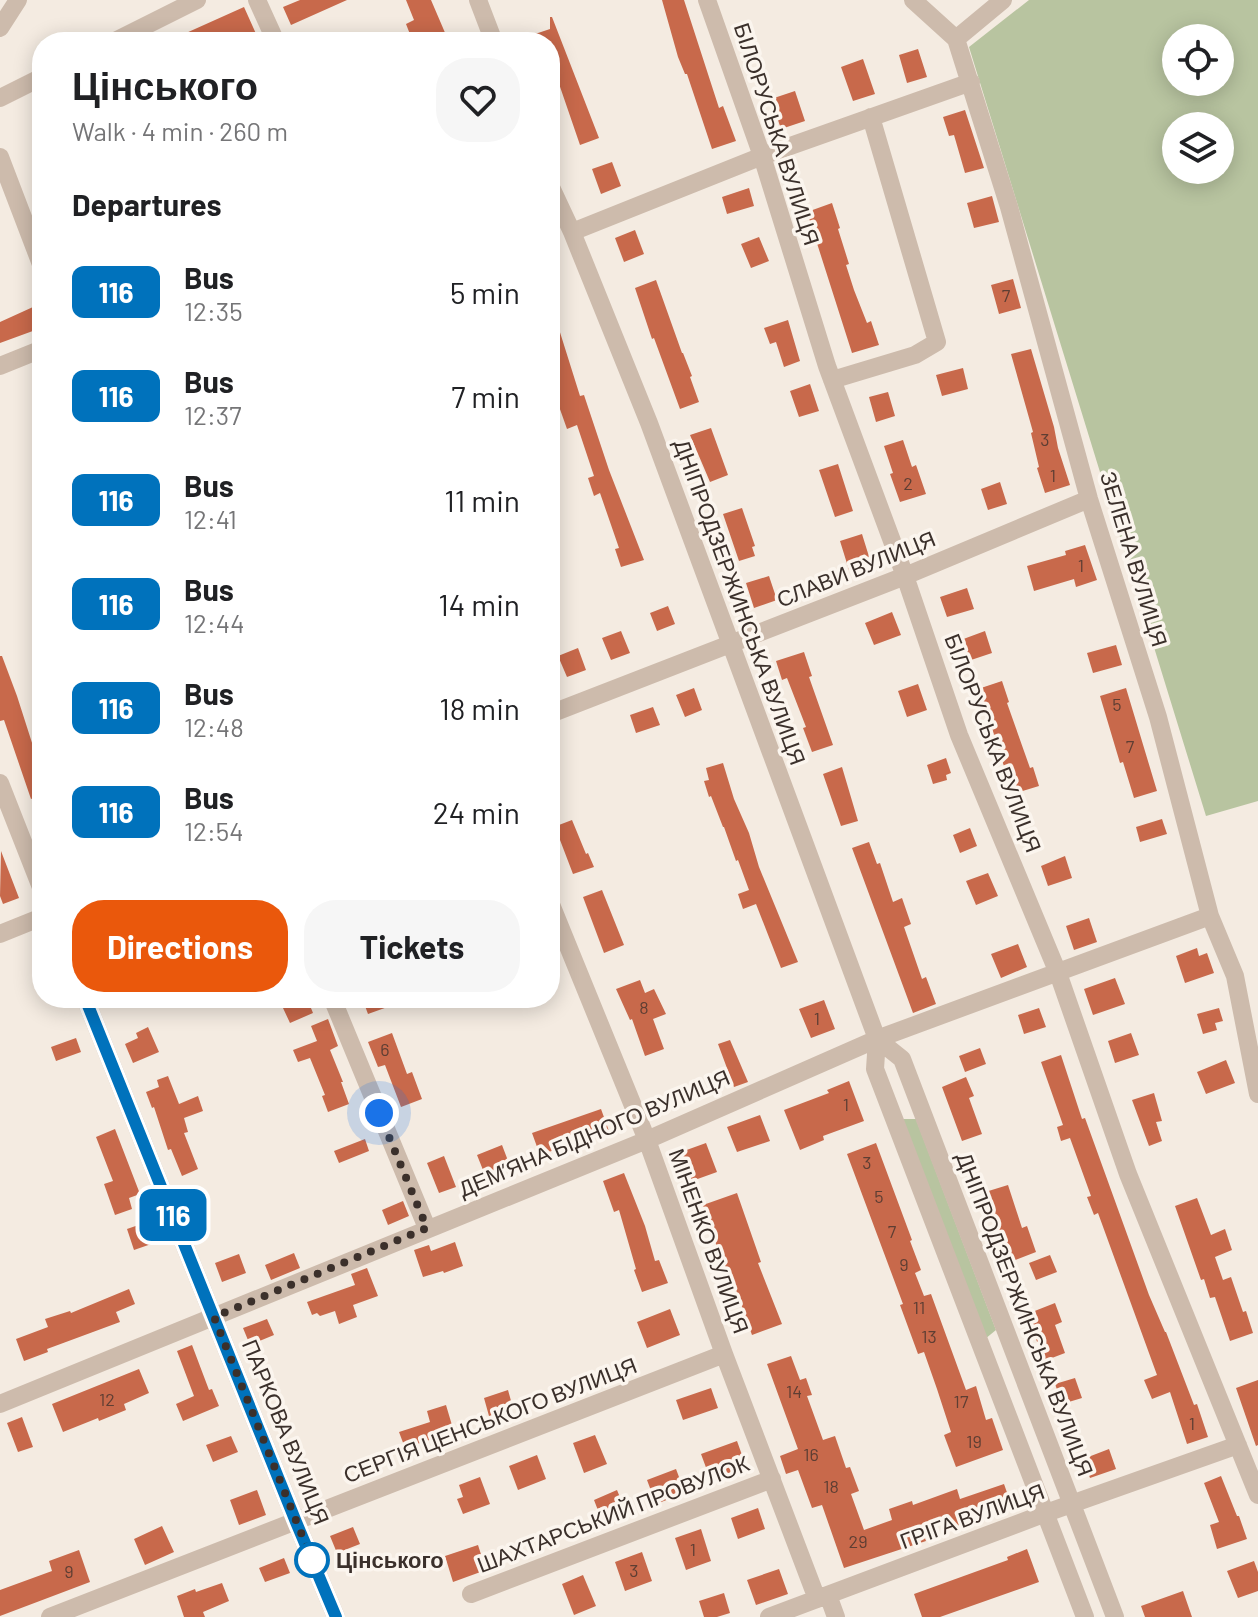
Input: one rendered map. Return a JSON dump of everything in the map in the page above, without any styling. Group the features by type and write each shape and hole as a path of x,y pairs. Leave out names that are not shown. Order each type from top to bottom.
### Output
{"street":[{"path":"0,28 18,0"},
{"path":"160,0 178,10"},
{"path":"133,32 197,0"},
{"path":"257,0 271,32"},
{"path":"478,0 490,32"},
{"name":"БІЛОРУСЬКА ВУЛИЦЯ","path":"707,0 762,156 832,380 905,576 959,735 1058,973 1128,1174 1258,1495"},
{"name":"ЗЕЛЕНА ВУЛИЦЯ","path":"913,0 956,39 971,82 1009,207 1089,499 1158,717 1210,916 1235,976 1258,1094"},
{"path":"956,39 1003,0"},
{"path":"0,98 32,82"},
{"path":"572,232 762,156 971,82"},
{"path":"832,380 915,355 937,342 871,117"},
{"path":"0,157 32,241"},
{"name":"ДНІПРОДЗЕРЖИНСЬКА ВУЛИЦЯ","path":"560,206 649,423 877,1039 875,1069 1085,1617"},
{"path":"0,366 32,353"},
{"name":"СЛАВИ ВУЛИЦЯ","path":"560,710 905,576 1089,499"},
{"path":"0,783 32,865"},
{"name":"ДЕМ’ЯНА БІДНОГО ВУЛИЦЯ","path":"2,1398 214,1317 647,1140 877,1039 1210,916"},
{"path":"0,934 32,921"},
{"name":"МІНЕНКО ВУЛИЦЯ","path":"560,927 647,1140 772,1479 822,1597 836,1617"},
{"name":"ПАРКОВА ВУЛИЦЯ","path":"89,1008 336,1617"},
{"path":"336,1008 427,1228"},
{"name":"ДНІПРОДЗЕРЖИНСЬКА ВУЛИЦЯ","path":"877,1039 902,1059 1115,1617"},
{"name":"СЕРГІЯ ЦЕНСЬКОГО ВУЛИЦЯ","path":"50,1617 724,1354"},
{"name":"ГРІГА ВУЛИЦЯ","path":"769,1617 795,1612 822,1597 1238,1445"},
{"name":"ШАХТАРСЬКИЙ ПРОВУЛОК","path":"471,1594 772,1479"}],"green space":[{"path":"1029,0 1258,0 1258,801 1206,816 969,47"},
{"path":"903,1119 916,1119 996,1330 985,1339"}],"building":[{"path":"300,0 347,0 291,25 283,7"},
{"path":"406,0 431,0 445,32 409,32 406,24 414,20"},
{"path":"662,0 684,0 719,108 723,106 736,141 712,149 687,74 678,57"},
{"path":"244,7 255,32 188,32"},
{"path":"552,17 558,32 541,32 550,29"},
{"path":"560,38 599,138 580,145 560,87"},
{"path":"918,49 927,77 907,83 899,55"},
{"path":"863,59 875,94 853,101 841,67"},
{"path":"795,91 805,121 781,129 771,99"},
{"path":"965,110 984,168 965,173 954,135 949,136 943,117"},
{"path":"612,162 621,186 601,194 592,169"},
{"path":"749,188 754,206 727,214 722,197"},
{"path":"992,196 999,222 974,228 967,203"},
{"path":"832,203 854,290 867,323 871,321 879,345 852,353 807,212"},
{"path":"635,230 644,254 624,262 615,238"},
{"path":"759,237 769,261 751,268 741,244"},
{"path":"1013,279 1021,308 999,314 991,285"},
{"path":"656,280 699,402 680,409 635,288"},
{"path":"32,307 32,331 0,343 0,322"},
{"path":"788,320 800,361 784,367 776,342 770,344 764,328"},
{"path":"560,332 580,396 584,395 644,560 621,567 615,549 619,548 600,493 594,496 588,478 594,476 577,425 567,429 560,409"},
{"path":"1031,349 1070,485 1045,493 1037,468 1033,432 1011,354"},
{"path":"963,368 968,389 942,396 936,375"},
{"path":"810,384 819,411 799,417 790,391"},
{"path":"888,392 895,416 876,422 869,397"},
{"path":"711,428 728,475 710,482 690,435"},
{"path":"903,440 926,494 900,502 884,446"},
{"path":"838,464 853,511 835,517 819,470"},
{"path":"1000,482 1007,504 988,510 981,489"},
{"path":"742,508 755,546 752,547 755,556 739,561 723,514"},
{"path":"862,534 871,563 849,570 840,541"},
{"path":"1085,545 1097,580 1076,587 1074,579 1034,591 1027,566 1066,555 1065,551"},
{"path":"769,576 777,600 754,608 746,583"},
{"path":"967,588 974,609 947,617 940,597"},
{"path":"668,606 675,624 657,631 650,613"},
{"path":"892,612 901,635 874,645 865,623"},
{"path":"621,631 630,653 611,660 602,638"},
{"path":"985,631 992,653 965,662 958,641"},
{"path":"1116,645 1122,665 1093,673 1087,653"},
{"path":"578,648 586,670 567,677 560,655"},
{"path":"804,652 812,676 809,677 833,745 812,752 787,678 782,680 776,661"},
{"path":"2,656 32,743 32,799 4,720 0,721"},
{"path":"1002,681 1007,703 1039,786 1013,794 986,711 983,712 975,690"},
{"path":"918,684 927,710 907,717 898,691"},
{"path":"694,688 702,710 685,717 676,695"},
{"path":"1126,688 1157,791 1134,798 1100,696"},
{"path":"653,707 660,725 636,733 630,715"},
{"path":"946,758 951,773 946,775 947,780 933,784 927,765"},
{"path":"723,763 759,867 798,962 781,968 756,904 743,909 738,894 749,890 704,781 709,780 706,768"},
{"path":"842,767 858,821 841,826 823,774"},
{"path":"1162,819 1167,834 1140,842 1136,827"},
{"path":"572,820 594,867 573,874 560,840 560,825"},
{"path":"970,828 977,846 960,853 953,835"},
{"path":"869,842 877,864 880,863 893,902 902,898 911,924 904,927 922,979 926,977 936,1004 913,1013 852,848"},
{"path":"1,851 19,898 3,904 0,896"},
{"path":"1065,856 1072,878 1048,886 1041,866"},
{"path":"988,873 998,896 976,905 966,881"},
{"path":"602,890 624,945 604,953 583,897"},
{"path":"1089,918 1097,942 1074,950 1066,926"},
{"path":"1018,944 1027,967 1001,978 991,954"},
{"path":"1197,948 1199,956 1207,953 1214,973 1185,983 1176,956"},
{"path":"1115,978 1125,1004 1093,1015 1084,989"},
{"path":"640,980 645,993 654,989 666,1014 653,1019 664,1049 645,1056 632,1019 616,989"},
{"path":"824,1000 835,1029 811,1038 799,1009"},
{"path":"283,1008 311,1008 313,1013 290,1023"},
{"path":"366,1008 385,1008 368,1014"},
{"path":"1039,1008 1046,1027 1024,1034 1018,1015"},
{"path":"1219,1008 1223,1021 1215,1023 1217,1030 1203,1034 1197,1014"},
{"path":"328,1019 338,1046 330,1050 349,1104 328,1112 322,1096 325,1095 310,1058 298,1062 293,1050 317,1041 311,1026"},
{"path":"148,1027 159,1052 133,1063 125,1044 138,1038 136,1033"},
{"path":"392,1033 407,1074 412,1072 422,1099 401,1107 385,1065 378,1067 368,1042"},
{"path":"1131,1033 1139,1055 1115,1063 1108,1041"},
{"path":"76,1038 81,1052 56,1061 51,1047"},
{"path":"730,1040 748,1082 734,1087 718,1044"},
{"path":"980,1048 986,1064 965,1072 959,1056"},
{"path":"1061,1055 1149,1295 1194,1405 1197,1404 1208,1437 1187,1444 1170,1392 1152,1399 1144,1380 1157,1375 1098,1213 1094,1215 1087,1197 1091,1196 1070,1138 1061,1141 1057,1127 1063,1125 1041,1062"},
{"path":"1226,1060 1235,1083 1206,1094 1197,1072"},
{"path":"168,1076 179,1104 198,1096 203,1111 184,1118 188,1132 184,1133 198,1169 182,1176 171,1149 168,1150 146,1092 159,1087 157,1080"},
{"path":"966,1077 974,1096 969,1098 982,1134 962,1141 942,1087"},
{"path":"849,1081 864,1121 823,1136 824,1140 800,1150 784,1110 829,1093 827,1090"},
{"path":"1154,1093 1162,1121 1156,1122 1162,1141 1149,1146 1132,1100"},
{"path":"601,1109 609,1131 540,1155 532,1133"},
{"path":"760,1115 770,1141 737,1152 727,1127"},
{"path":"115,1129 140,1194 129,1198 132,1209 115,1215 104,1184 113,1181 96,1137"},
{"path":"365,1139 369,1151 339,1163 334,1151"},
{"path":"706,1143 717,1172 692,1181 681,1152"},
{"path":"876,1143 912,1240 921,1270 915,1273 924,1296 931,1294 966,1390 976,1386 986,1420 992,1418 1003,1450 956,1467 944,1435 951,1432 937,1389 924,1352 918,1354 900,1305 903,1304 847,1154"},
{"path":"502,1145 510,1166 485,1175 477,1155"},
{"path":"444,1156 456,1187 439,1193 427,1163"},
{"path":"624,1173 655,1261 659,1260 668,1283 642,1292 619,1210 614,1212 603,1181"},
{"path":"1008,1185 1022,1228 1027,1226 1036,1252 1010,1262 982,1193"},
{"path":"737,1193 761,1262 758,1263 782,1324 752,1335 728,1267 724,1268 703,1205"},
{"path":"1197,1198 1211,1235 1225,1229 1232,1250 1215,1257 1223,1280 1231,1277 1253,1333 1230,1341 1215,1297 1210,1298 1204,1279 1201,1280 1175,1206"},
{"path":"403,1201 409,1216 388,1225 382,1210"},
{"path":"150,1221 157,1242 134,1250 127,1229"},
{"path":"455,1242 463,1266 423,1277 414,1250 429,1245 431,1251"},
{"path":"294,1253 300,1268 271,1280 265,1265"},
{"path":"239,1254 246,1273 222,1282 215,1263"},
{"path":"1050,1255 1057,1272 1036,1280 1029,1263"},
{"path":"367,1268 378,1296 353,1305 357,1317 339,1324 335,1311 312,1315 307,1302 355,1285 351,1274"},
{"path":"129,1289 135,1304 116,1312 120,1322 47,1349 48,1352 24,1361 16,1339 48,1327 45,1319 71,1313"},
{"path":"1055,1303 1062,1322 1055,1325 1065,1353 1044,1361 1027,1314"},
{"path":"670,1309 680,1335 647,1348 637,1322"},
{"path":"267,1319 274,1335 250,1345 243,1328"},
{"path":"192,1345 209,1390 212,1389 219,1406 183,1421 176,1404 194,1396 177,1351"},
{"path":"791,1356 800,1380 806,1378 812,1395 807,1396 823,1440 835,1436 846,1468 850,1467 859,1491 851,1494 864,1530 892,1520 889,1509 912,1501 913,1505 957,1489 960,1499 1004,1484 1011,1504 967,1518 968,1522 949,1529 944,1517 920,1525 926,1541 844,1568 822,1505 812,1508 798,1470 786,1474 780,1456 798,1449 767,1364"},
{"path":"139,1369 149,1393 124,1404 126,1410 63,1432 52,1404"},
{"path":"1075,1378 1082,1398 1062,1404 1055,1384"},
{"path":"1258,1380 1258,1445 1256,1446 1236,1388"},
{"path":"711,1388 718,1408 683,1420 676,1400"},
{"path":"508,1390 513,1408 489,1416 484,1398"},
{"path":"446,1405 454,1432 405,1448 399,1432 430,1422 427,1411"},
{"path":"22,1417 33,1447 18,1452 7,1423"},
{"path":"595,1435 607,1464 584,1473 573,1443"},
{"path":"231,1436 238,1452 213,1462 206,1445"},
{"path":"737,1441 747,1469 711,1481 701,1454"},
{"path":"1109,1449 1116,1469 1090,1478 1083,1459"},
{"path":"537,1455 546,1479 518,1490 509,1466"},
{"path":"676,1469 685,1493 656,1504 647,1480"},
{"path":"1221,1476 1247,1539 1217,1549 1210,1525 1219,1522 1204,1483"},
{"path":"480,1477 490,1504 463,1514 457,1499 463,1497 459,1485"},
{"path":"257,1490 266,1515 239,1525 230,1500"},
{"path":"617,1490 628,1517 604,1526 594,1500"},
{"path":"758,1508 765,1529 738,1539 731,1518"},
{"path":"162,1526 174,1552 145,1565 134,1539"},
{"path":"353,1527 360,1544 337,1553 330,1536"},
{"path":"701,1529 711,1561 686,1570 675,1538"},
{"path":"478,1545 486,1570 453,1582 445,1556"},
{"path":"1027,1549 1039,1582 940,1617 922,1617 914,1594 1008,1560 1007,1557"},
{"path":"79,1550 90,1582 0,1616 0,1590 52,1571 49,1561"},
{"path":"642,1552 652,1581 625,1591 615,1562"},
{"path":"284,1558 290,1573 265,1582 259,1568"},
{"path":"1254,1561 1258,1572 1258,1591 1238,1598 1227,1571"},
{"path":"779,1569 788,1594 756,1605 747,1580"},
{"path":"583,1575 596,1606 574,1615 562,1584"},
{"path":"222,1583 229,1601 203,1612 205,1617 184,1617 177,1596"},
{"path":"1183,1591 1192,1617 1145,1617 1141,1606"},
{"path":"724,1593 730,1613 704,1617 699,1601"}],"bus line":[{"name":"116","path":"89,1008 336,1617"}],"place":[{"name":"Цінського","path":"312,1560"}],"route":[{"path":"312,1560 214,1317 427,1228 379,1113"}]}
